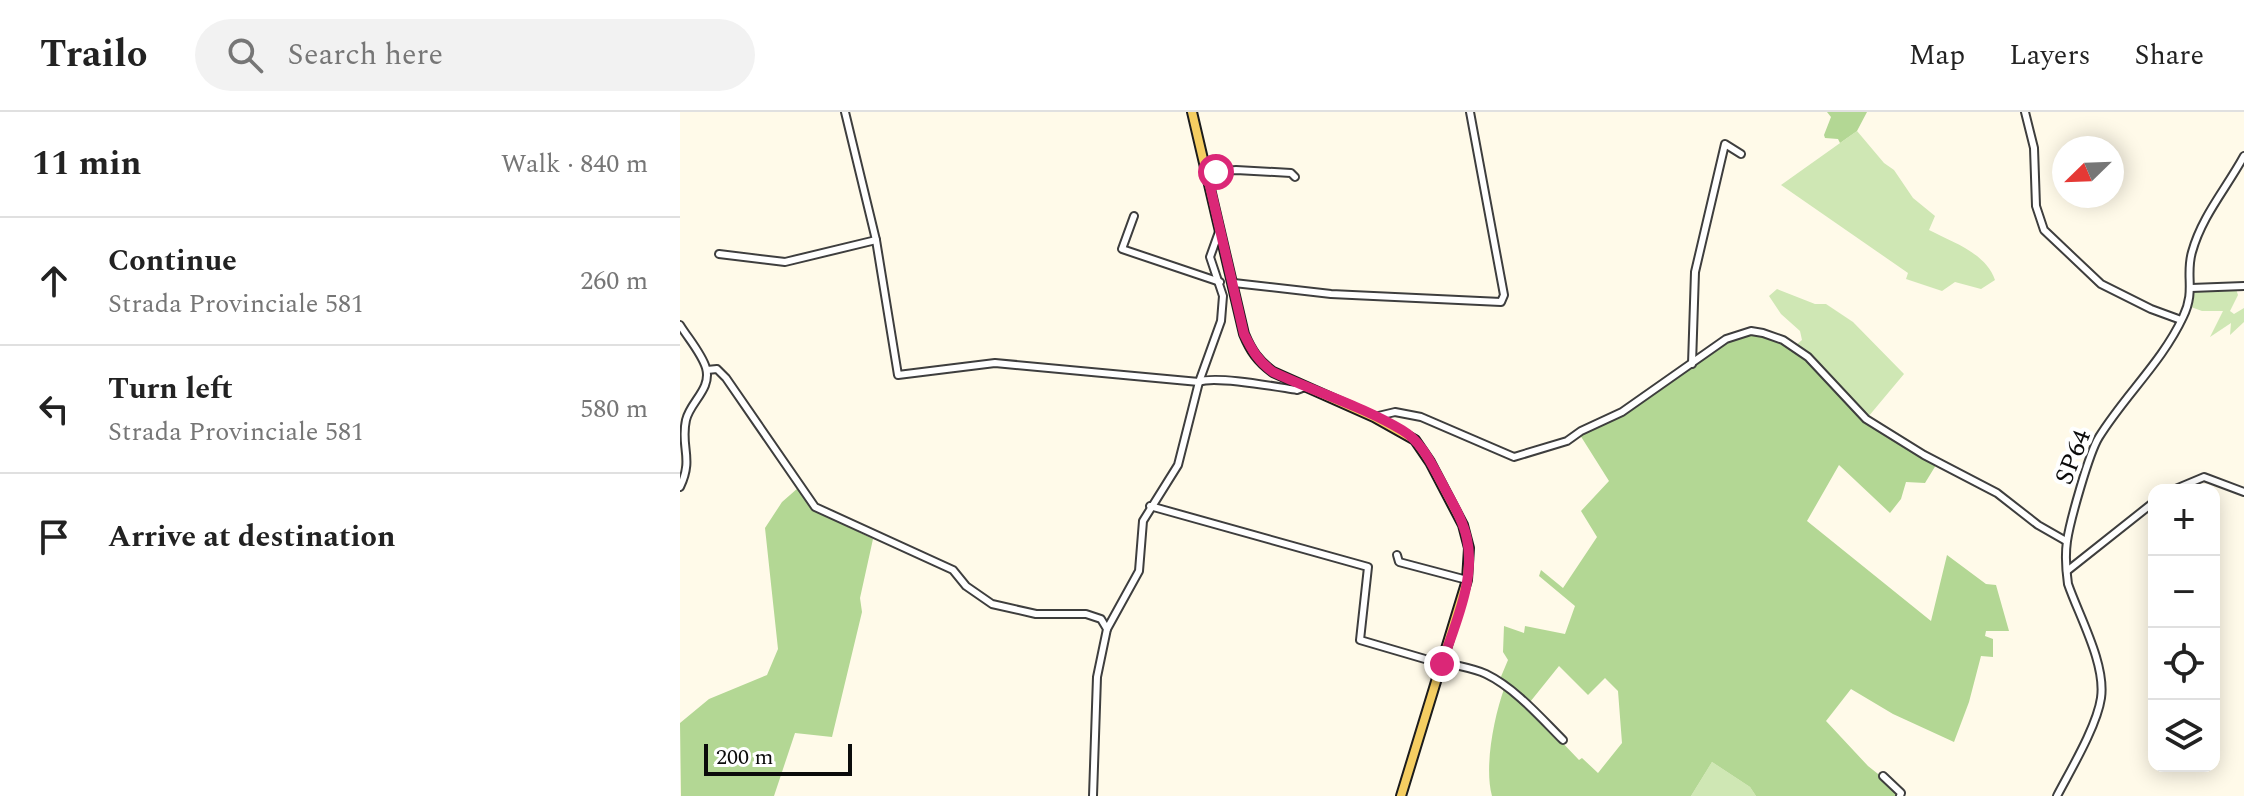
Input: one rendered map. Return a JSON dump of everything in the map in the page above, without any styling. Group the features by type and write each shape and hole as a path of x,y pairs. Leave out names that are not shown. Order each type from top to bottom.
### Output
{"main road":[{"path":"1192,112 1244,334 1252,351 1273,372 1402,430 1415,440 1430,462 1467,536 1467,580 1401,796"}],"street":[{"path":"845,112 876,240 898,375 995,363 1199,382 1218,380 1297,390 1305,387"},
{"path":"1234,283 1331,294 1501,302 1504,295 1470,112"},
{"path":"2025,112 2034,148 2036,206 2044,230 2101,284 2181,320"},
{"path":"1692,364 1694,281 1701,235 1725,144 1741,154"},
{"name":"SP64","path":"2057,796 2073,767 2102,696 2100,675 2068,584 2066,541 2097,440 2161,356 2181,320 2191,288 2190,262 2195,241 2214,201 2244,156"},
{"path":"1207,173 1236,170 1291,173 1295,177"},
{"path":"1134,216 1122,249 1220,282"},
{"path":"1093,796 1097,677 1107,629 1139,571 1142,525 1150,506 1178,465 1199,382 1223,311 1220,282 1210,257 1220,229"},
{"path":"719,254 785,262 876,240"},
{"path":"2191,288 2244,286"},
{"path":"680,325 707,370 704,388 686,416 683,437 688,456 680,487"},
{"path":"1374,417 1395,412 1421,417 1514,457 1567,441 1622,412 1726,339 1751,331 1783,340 1808,357 1866,419 1924,455 1997,493 2038,525 2066,541"},
{"path":"707,370 717,369 726,378 815,507 953,570 966,586 992,604 1036,614 1086,614 1101,619 1107,629"},
{"path":"2187,484 2204,477 2244,492"},
{"path":"1150,506 1368,567 1360,640 1482,673 1530,707 1563,740"},
{"path":"2067,571 2148,507"},
{"path":"1397,555 1399,562 1467,580"},
{"path":"1883,776 1901,793 1900,796"}],"green space":[{"path":"1827,112 1867,112 1857,131 1840,143 1838,139 1825,138 1831,117"},
{"path":"1857,131 1884,163 1894,170 1913,198 1935,216 1929,230 1976,255 1995,280 1981,289 1955,282 1942,291 1906,279 1908,273 1781,185"},
{"path":"1777,289 1815,304 1826,304 1853,322 1904,374 1868,417 1815,359 1796,345 1802,340 1800,331 1781,314 1769,296"},
{"path":"2236,289 2238,295 2230,311 2234,314 2244,308 2244,322 2230,335 2231,323 2210,337 2223,311 2202,311 2191,307 2195,290"},
{"path":"1756,334 1799,351 1868,423 1936,465 1925,483 1906,482 1901,499 1890,513 1839,465 1807,521 1931,621 1947,555 1986,584 1996,585 2009,631 1986,631 1985,636 1993,639 1993,657 1981,656 1954,742 1893,714 1851,689 1826,721 1868,766 1897,789 1900,796 1756,796 1750,787 1712,762 1691,796 1492,796 1489,771 1491,742 1504,689 1534,713 1579,760 1582,758 1598,773 1622,743 1618,691 1605,678 1588,695 1559,666 1530,702 1500,679 1508,660 1503,652 1504,626 1524,633 1525,626 1565,634 1575,606 1539,576 1541,570 1563,588 1597,537 1581,511 1609,481 1580,435 1620,416 1725,343"},
{"path":"798,488 822,514 873,539 860,598 862,612 832,737 795,733 774,796 681,796 680,723 709,699 767,675 778,649 765,528 782,502"},
{"path":"1712,762 1750,787 1756,796 1691,796"}],"route":[{"path":"1216,172 1207,173 1244,334 1252,351 1273,372 1402,430 1415,440 1458,514 1469,548 1467,580 1442,664"}]}
